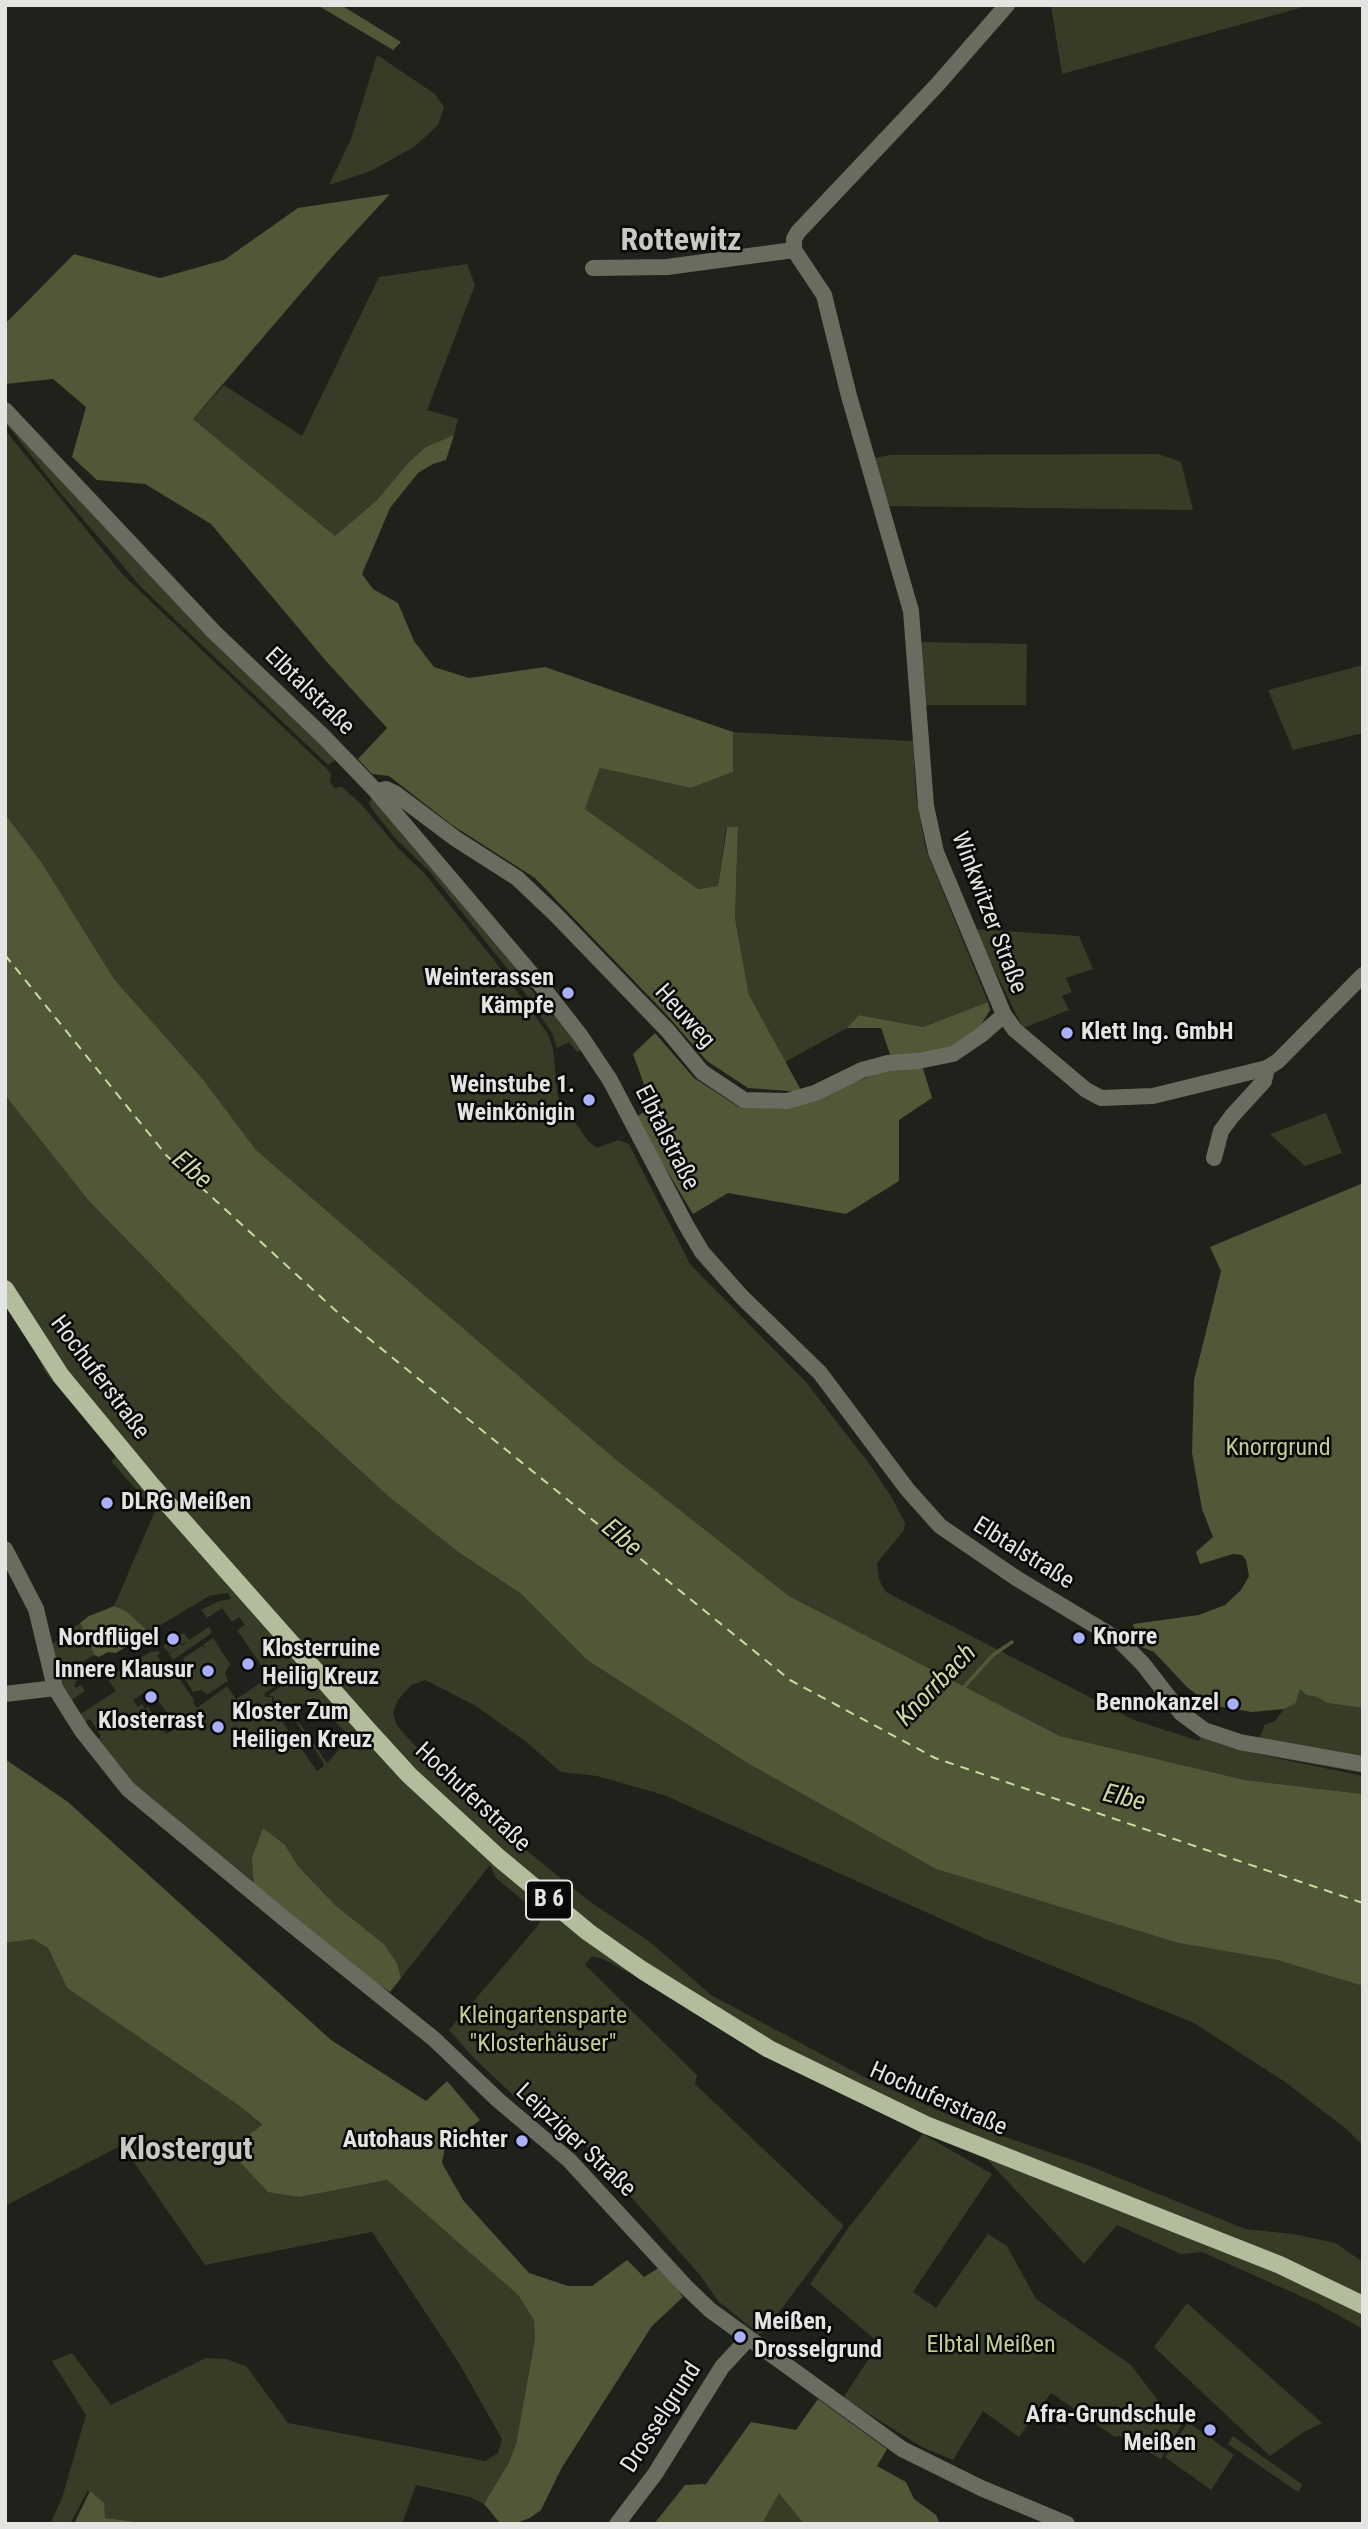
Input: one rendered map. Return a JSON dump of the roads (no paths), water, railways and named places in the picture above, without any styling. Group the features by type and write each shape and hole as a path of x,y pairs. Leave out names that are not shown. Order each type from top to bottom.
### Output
{"main road":[{"name":"Hochuferstraße","path":"5,1289 61,1377 152,1486 367,1729 410,1775 499,1858 588,1931 642,1970 769,2049 926,2125 1280,2265 1363,2305"}],"street":[{"path":"593,268 667,267 794,250 794,239 798,232 937,85 1007,5"},
{"name":"Winkwitzer Straße","path":"794,250 824,295 849,396 911,611 926,806 936,852 1004,1015 1015,1030 1086,1090 1101,1098 1153,1096 1268,1068 1363,975"},
{"name":"Elbtalstraße","path":"5,410 205,623 376,791 561,1010 616,1091 702,1252 725,1280 820,1373 906,1489 940,1526 1016,1578 1119,1640 1143,1664 1181,1713 1204,1730 1240,1742 1363,1764"},
{"name":"Heuweg","path":"376,791 386,789 396,794 456,839 517,878 658,1021 702,1072 744,1100 787,1101 815,1093 862,1070 888,1063 918,1061 953,1054 1004,1015"},
{"path":"1214,1158 1222,1131 1264,1081 1268,1068"},
{"name":"Leipziger Straße","path":"5,1549 36,1609 55,1688 82,1731 128,1789 434,2039 498,2100 569,2160 698,2300 902,2449 923,2461 1067,2524"},
{"path":"5,1694 55,1688"},
{"name":"Drosselgrund","path":"617,2524 656,2474 722,2367 748,2339"}],"water":[{"name":"Elbe","path":"5,814 42,863 114,979 202,1078 256,1150 614,1458 789,1596 1060,1736 1245,1780 1363,1794 1363,1986 1277,1960 1178,1943 936,1869 749,1764 587,1660 520,1593 458,1552 388,1496 279,1396 88,1200 5,1095"}],"waterway":[{"name":"Knorrbach","path":"1135,1626 1206,1618 1230,1631 1241,1627 1284,1550 1298,1490 1305,1480 1323,1475 1330,1466 1332,1455 1328,1430 1329,1405 1340,1372 1351,1362 1363,1339"},
{"name":"Knorrbach","path":"963,1688 993,1655 1012,1642"}],"place":[{"name":"Weinterassen Kämpfe","path":"568,993"},
{"name":"Klett Ing. GmbH","path":"1067,1033"},
{"name":"Weinstube 1. Weinkönigin","path":"589,1100"},
{"name":"DLRG Meißen","path":"107,1503"},
{"name":"Knorre","path":"1079,1638"},
{"name":"Nordflügel","path":"173,1639"},
{"name":"Klosterruine Heilig Kreuz","path":"248,1664"},
{"name":"Innere Klausur","path":"208,1671"},
{"name":"Klosterrast","path":"151,1697"},
{"name":"Bennokanzel","path":"1233,1704"},
{"name":"Kloster Zum Heiligen Kreuz","path":"218,1727"},
{"name":"Autohaus Richter","path":"522,2141"},
{"name":"Meißen, Drosselgrund","path":"740,2337"},
{"name":"Afra-Grundschule Meißen","path":"1210,2430"}],"district":[{"name":"Rottewitz","path":"681,242"},
{"name":"Klostergut","path":"186,2151"}],"park label":[{"name":"Knorrgrund","path":"1278,1449"},
{"name":"Kleingartensparte \"Klosterhäuser\"","path":"543,2031"},
{"name":"Elbtal Meißen","path":"991,2346"}]}
